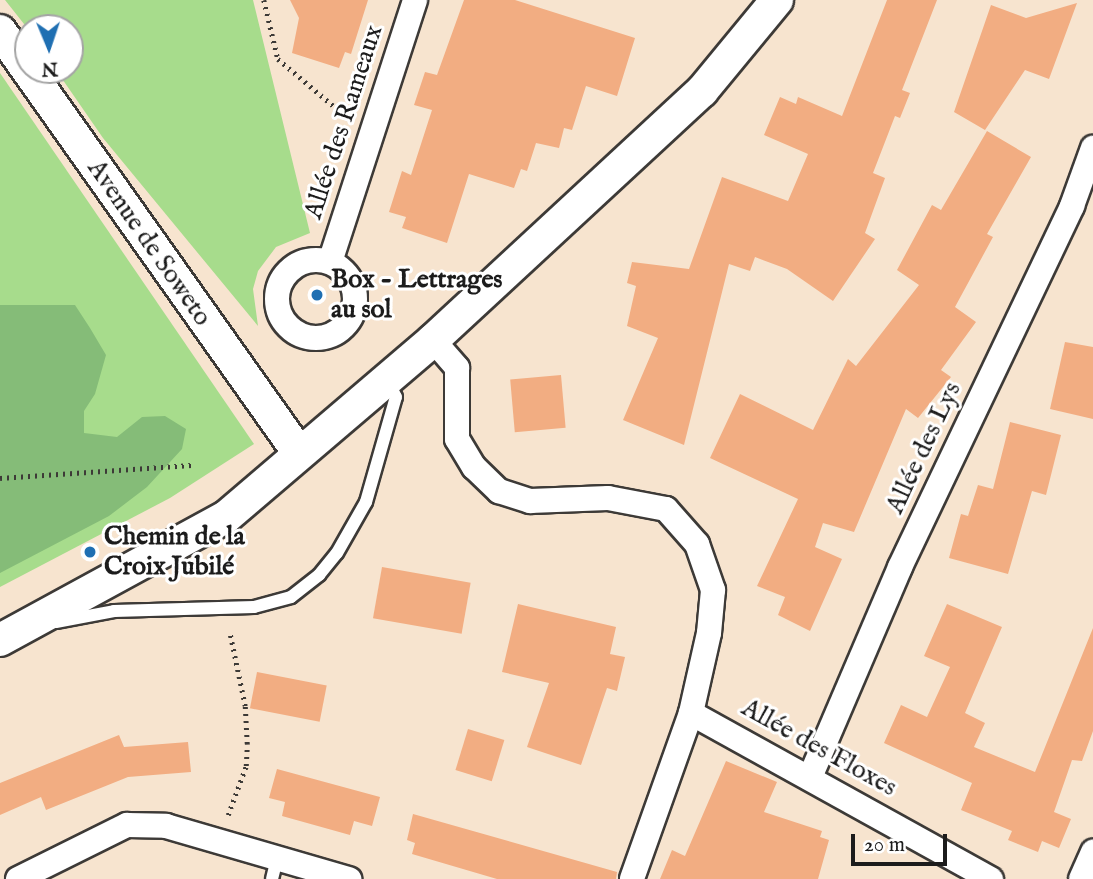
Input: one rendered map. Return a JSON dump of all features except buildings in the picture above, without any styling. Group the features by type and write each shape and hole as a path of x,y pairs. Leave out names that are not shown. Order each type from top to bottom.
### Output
{"street":[{"name":"Allée des Rameaux","path":"330,262 415,0"},
{"path":"0,640 205,531 433,340 702,91 777,0"},
{"name":"Avenue de Soweto","path":"0,31 299,453"},
{"name":"Allée des Lys","path":"811,775 900,566 1072,206 1093,148"},
{"path":"433,340 457,368 457,439 474,467 499,491 530,501 608,498 666,509 697,544 713,590 709,633 691,713 632,879"},
{"name":"Allée des Floxes","path":"691,713 811,775 988,878"},
{"path":"18,879 127,825 166,826 216,841 275,869 349,879"},
{"path":"1081,879 1093,852"}],"lane":[{"path":"0,640 59,621 114,611 254,607 291,597 319,575 337,553 366,502 380,466 396,397 387,379"}],"path":[{"path":"264,0 278,59 369,138"},
{"path":"0,478 192,465"},
{"path":"216,841 246,766 245,706 230,634"}],"green space":[{"path":"5,0 253,0 310,233 276,247 258,271 253,289 258,326 103,138 66,84 84,84 84,14 16,14"},
{"path":"0,73 254,444 170,498 0,587"},
{"path":"0,305 75,305 106,355 95,394 84,411 84,433 117,437 142,417 165,416 186,429 182,449 147,487 109,516 0,573"}],"place":[{"name":"Box - Lettrages au sol","path":"317,295"},
{"name":"Chemin de la Croix Jubilé","path":"90,552"}]}
